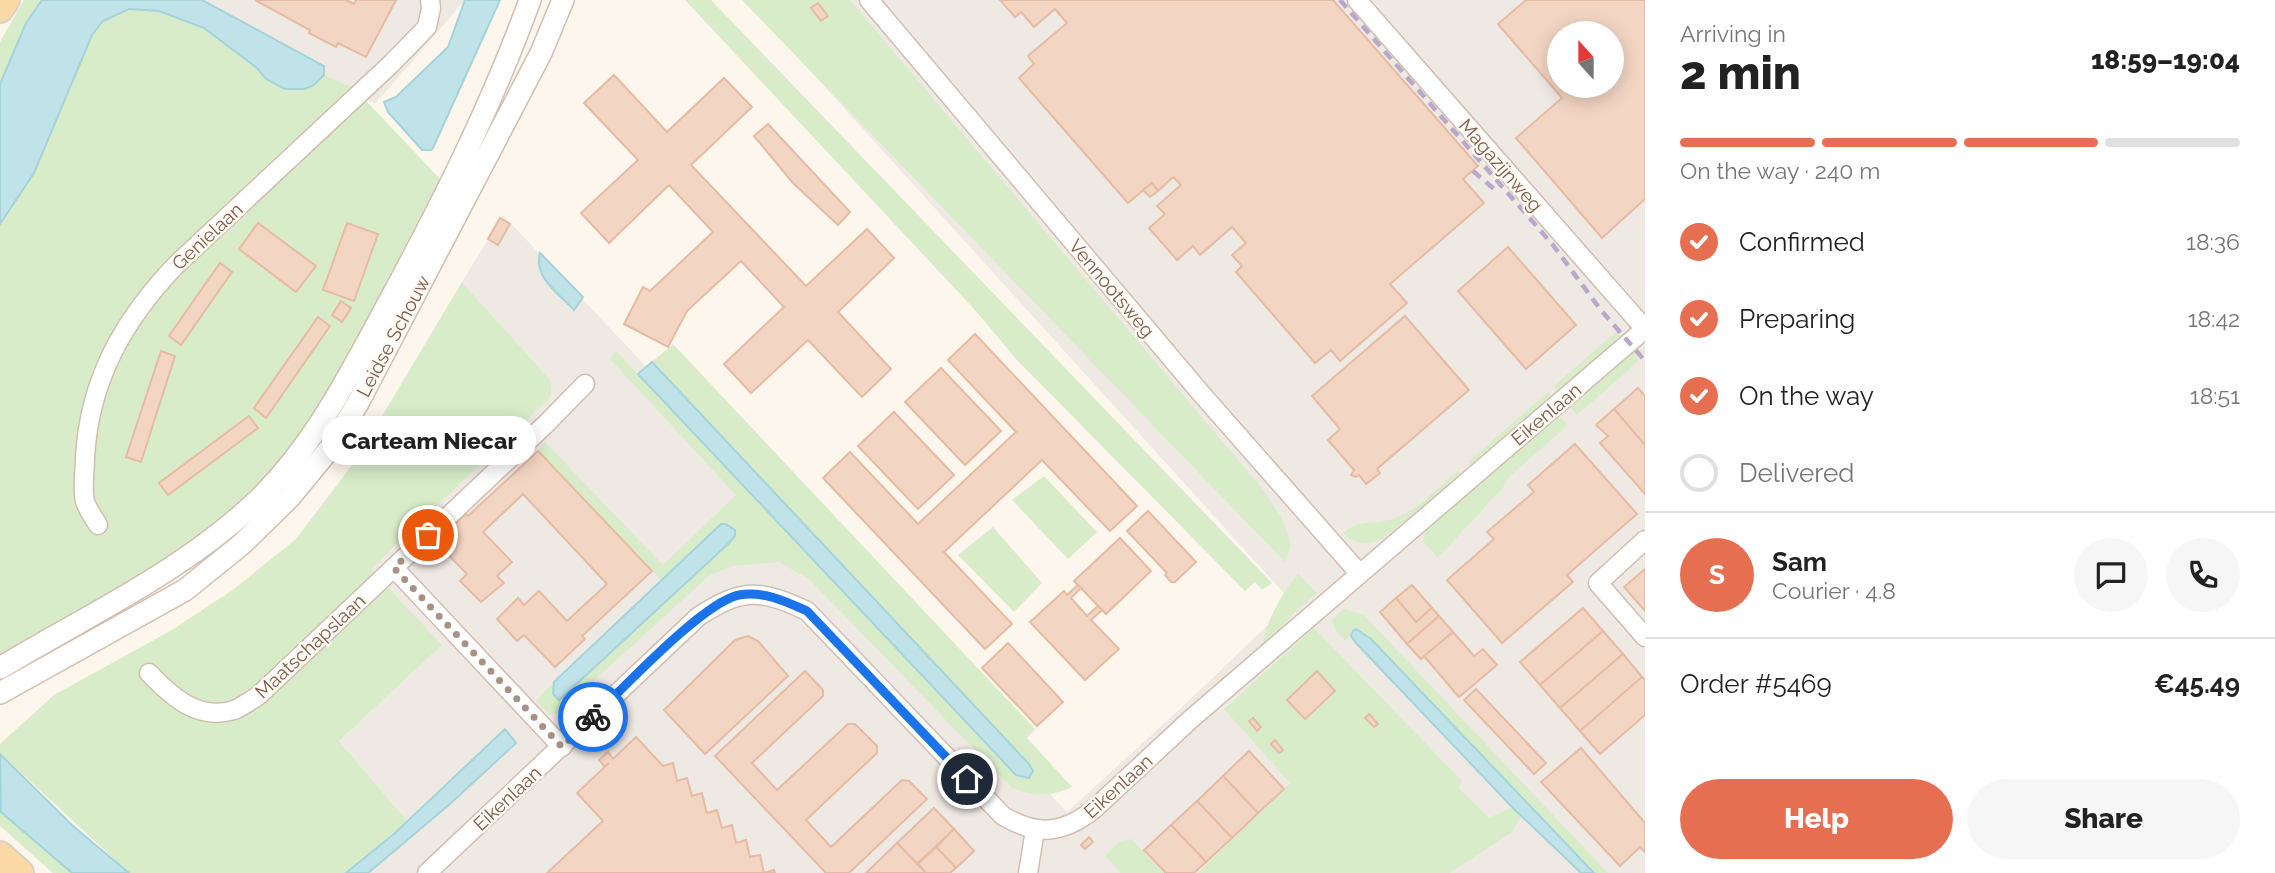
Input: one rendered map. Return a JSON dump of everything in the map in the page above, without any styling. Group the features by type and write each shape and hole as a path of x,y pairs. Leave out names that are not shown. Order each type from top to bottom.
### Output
{"main road":[{"path":"0,9 6,0"},
{"path":"0,855 20,873"}],"street":[{"name":"Genielaan","path":"97,525 85,502 86,444 100,381 127,325 145,298 177,264 427,27 430,0"},
{"name":"Leidse Schouw","path":"0,668 139,589 192,554 258,500 292,463 345,384 435,216 513,48 530,0"},
{"name":"Leidse Schouw","path":"0,693 185,590 261,526 289,498 331,447 358,403 541,53 563,0"},
{"name":"Vennootsweg","path":"869,0 1199,391 1359,573"},
{"name":"Magazijnweg","path":"1357,0 1645,329"},
{"name":"Eikenlaan","path":"427,873 699,617 720,602 737,595 758,594 782,600 807,611 1003,816 1024,828 1035,830 1058,828 1077,822 1359,573 1645,329"},
{"name":"Maatschapslaan","path":"149,673 167,692 188,707 210,713 236,710 258,695 394,568 572,399 584,384"},
{"path":"1645,540 1598,583 1645,638"},
{"path":"394,568 562,747"},
{"path":"1028,873 1035,830"}],"shaded area":[{"path":"165,0 465,0 375,104"},
{"path":"746,0 1645,0 1645,873 348,873 407,821 339,741 442,645 371,569 550,398 552,382 462,282 503,215 1067,812 1292,602"}],"green space":[{"path":"24,0 42,0 26,23 0,84 0,42"},
{"path":"685,0 711,0 1272,583 1262,590 1255,582 1245,591 1017,360 975,310"},
{"path":"742,0 850,0 1265,492 1281,517 1289,538 1290,547 1285,562"},
{"path":"129,9 159,11 204,28 257,68 266,79 320,81 324,75 354,88 441,180 322,402 288,453 259,485 227,515 154,568 0,656 0,224 34,173 92,35 103,21"},
{"path":"462,282 552,382 550,398 371,569 442,645 339,741 407,821 346,873 129,873 0,753 0,744 54,695 172,630 234,589 296,539 356,460"},
{"path":"1616,332 1621,337 1618,342 1559,392 1554,386"},
{"path":"673,344 1035,729 1027,738 1072,787 1042,794 1012,788 809,579 779,562 733,566 710,575 557,714 550,715 536,701 554,682 553,694 559,700 735,536 720,524 661,580 538,451 545,442 663,565 736,495 610,359 616,351 1016,774 1024,777 1033,771 652,362"},
{"path":"1634,352 1639,361 1577,415 1569,406 1572,402 1627,354"},
{"path":"1548,392 1553,398 1473,468 1468,462"},
{"path":"1558,414 1568,425 1509,477 1504,486 1438,558 1423,541 1427,527"},
{"path":"1457,471 1462,477 1382,539 1361,543 1343,533 1355,525 1387,520 1404,514 1420,504"},
{"path":"1044,476 1097,532 1068,559 1012,500"},
{"path":"993,527 1042,583 1014,612 958,555"},
{"path":"1298,573 1317,593 1298,609 1263,648 1270,618"},
{"path":"1344,609 1364,615 1608,873 1594,873 1371,639 1356,629 1345,641 1336,631 1332,619"},
{"path":"1314,628 1462,781 1459,788 1489,818 1512,807 1522,816 1511,833 1449,873 1198,873 1290,783 1224,709"},
{"path":"0,810 72,873 53,873 0,826"},
{"path":"1131,839 1164,873 1121,873 1105,856 1120,842"}],"water":[{"path":"42,0 202,0 324,66 324,75 314,85 305,89 285,89 266,79 257,68 204,28 159,11 129,9 103,21 92,35 34,173 0,224 0,84 26,23"},
{"path":"465,0 500,0 433,148 422,150 388,112 384,102 396,97 448,47"},
{"path":"540,253 583,297 574,310 544,277 540,270"},
{"path":"652,362 1029,764 1033,771 1029,778 1016,775 638,374"},
{"path":"721,524 735,530 735,536 728,544 559,700 553,694 554,682"},
{"path":"1356,629 1371,639 1594,873 1581,873 1512,807 1356,643 1351,636"},
{"path":"505,729 516,743 450,804 368,873 346,873 395,833"},
{"path":"0,754 73,826 129,873 72,873 1,812"}],"building":[{"path":"255,0 346,0 354,4 356,0 396,0 366,57 338,43 336,47"},
{"path":"1000,0 1333,0 1478,166 1463,179 1484,203 1390,284 1407,303 1340,361 1331,350 1315,363 1236,272 1242,266 1232,255 1246,243 1232,227 1200,255 1193,246 1177,260 1149,228 1165,214 1157,206 1181,185 1173,177 1158,191 1152,183 1128,203 1019,78 1034,64 1028,56 1067,23 1055,9 1034,27 1021,12 1015,17"},
{"path":"1526,0 1645,0 1645,199 1602,238 1516,138 1562,98 1624,98 1624,21 1547,21 1547,81 1498,24"},
{"path":"818,3 828,16 821,21 811,8"},
{"path":"614,75 667,132 724,78 752,107 691,165 806,286 867,229 894,258 838,312 891,369 862,397 808,340 751,393 724,364 784,307 741,261 687,311 668,347 624,324 643,287 650,291 713,232 669,185 609,243 581,213 638,160 584,103"},
{"path":"768,124 850,212 838,225 793,183 754,136"},
{"path":"1152,183 1158,191 1150,197 1143,190"},
{"path":"500,218 510,224 498,245 488,239"},
{"path":"258,223 316,266 296,292 239,249"},
{"path":"347,223 378,234 354,301 323,290"},
{"path":"1508,247 1576,325 1526,369 1458,291"},
{"path":"220,263 232,272 181,345 169,336"},
{"path":"341,301 351,308 342,322 332,315"},
{"path":"1405,316 1469,390 1377,469 1380,473 1366,484 1359,475 1351,475 1354,470 1328,440 1340,429 1312,396"},
{"path":"318,317 330,326 266,418 254,408"},
{"path":"975,334 1137,506 1110,531 1042,460 944,552 1012,624 985,649 823,478 850,452 918,524 1016,432 948,360"},
{"path":"161,351 175,356 141,462 126,457"},
{"path":"941,368 1001,431 965,465 905,402"},
{"path":"1638,388 1645,396 1645,445 1614,409"},
{"path":"1614,409 1645,445 1645,494 1600,443 1608,436 1596,425"},
{"path":"894,412 954,475 918,509 858,446"},
{"path":"249,416 258,428 168,495 159,483"},
{"path":"1575,444 1637,514 1567,575 1573,582 1502,643 1447,580 1494,539 1487,532 1534,492 1528,485"},
{"path":"538,451 652,571 582,636 585,639 555,667 524,635 517,641 497,619 518,598 524,605 539,591 567,621 607,584 523,494 483,532 512,562 497,576 504,583 481,602 460,581 467,574 436,542"},
{"path":"1148,511 1196,562 1175,582 1171,582 1165,575 1167,573 1127,531"},
{"path":"1120,538 1151,571 1106,614 1074,581"},
{"path":"1645,569 1645,611 1624,587"},
{"path":"1078,585 1081,588 1071,598 1087,616 1098,606 1102,610 1091,620 1119,649 1085,680 1030,622 1064,591 1067,595"},
{"path":"1412,585 1432,608 1416,622 1396,598"},
{"path":"1396,598 1416,622 1432,608 1439,616 1407,644 1380,612"},
{"path":"1583,608 1603,631 1540,685 1520,662"},
{"path":"1439,616 1453,632 1421,659 1407,644"},
{"path":"1603,631 1623,654 1560,708 1540,685"},
{"path":"1453,632 1474,656 1483,649 1497,665 1459,697 1424,656"},
{"path":"748,636 758,641 788,676 705,754 664,710 735,640"},
{"path":"1008,643 1063,702 1037,726 982,668"},
{"path":"1623,654 1642,677 1580,731 1560,708"},
{"path":"805,671 823,690 823,696 752,763 777,790 848,724 855,724 877,746 877,753 806,820 831,847 902,780 909,781 927,799 849,873 826,873 715,756"},
{"path":"1317,671 1335,691 1305,719 1287,700"},
{"path":"1642,677 1645,680 1645,715 1600,754 1580,731"},
{"path":"1476,689 1546,763 1534,774 1464,700"},
{"path":"1369,714 1378,724 1374,727 1365,718"},
{"path":"1253,718 1261,727 1257,731 1249,721"},
{"path":"636,737 663,766 673,763 677,781 687,778 692,796 702,793 707,813 717,810 722,828 732,825 736,843 746,840 750,857 760,855 764,873 547,873 603,821 577,793 609,763 604,766 599,760 608,752 613,759"},
{"path":"1275,740 1283,750 1279,753 1271,744"},
{"path":"1581,748 1645,823 1645,852 1640,847 1620,866 1541,782"},
{"path":"1249,751 1284,789 1258,813 1223,776"},
{"path":"1223,776 1258,813 1232,838 1197,801"},
{"path":"1197,801 1232,838 1206,862 1171,825"},
{"path":"934,808 954,829 917,864 897,843"},
{"path":"1171,825 1206,862 1194,873 1166,873 1144,850"},
{"path":"954,829 974,851 956,868 936,847"},
{"path":"1089,837 1093,842 1085,849 1081,845"},
{"path":"897,843 926,873 866,873"},
{"path":"936,847 956,868 950,873 926,873 918,864"}],"railway":[{"path":"1340,0 1553,245 1600,309 1645,361"},
{"path":"1473,171 1494,189"}],"way so far":[{"path":"428,535 394,568 562,747 593,717"}],"place":[{"name":"Carteam Niecar","path":"428,535"}],"route":[{"path":"593,717 699,617 720,602 737,595 758,594 782,600 807,611 967,779"}]}
